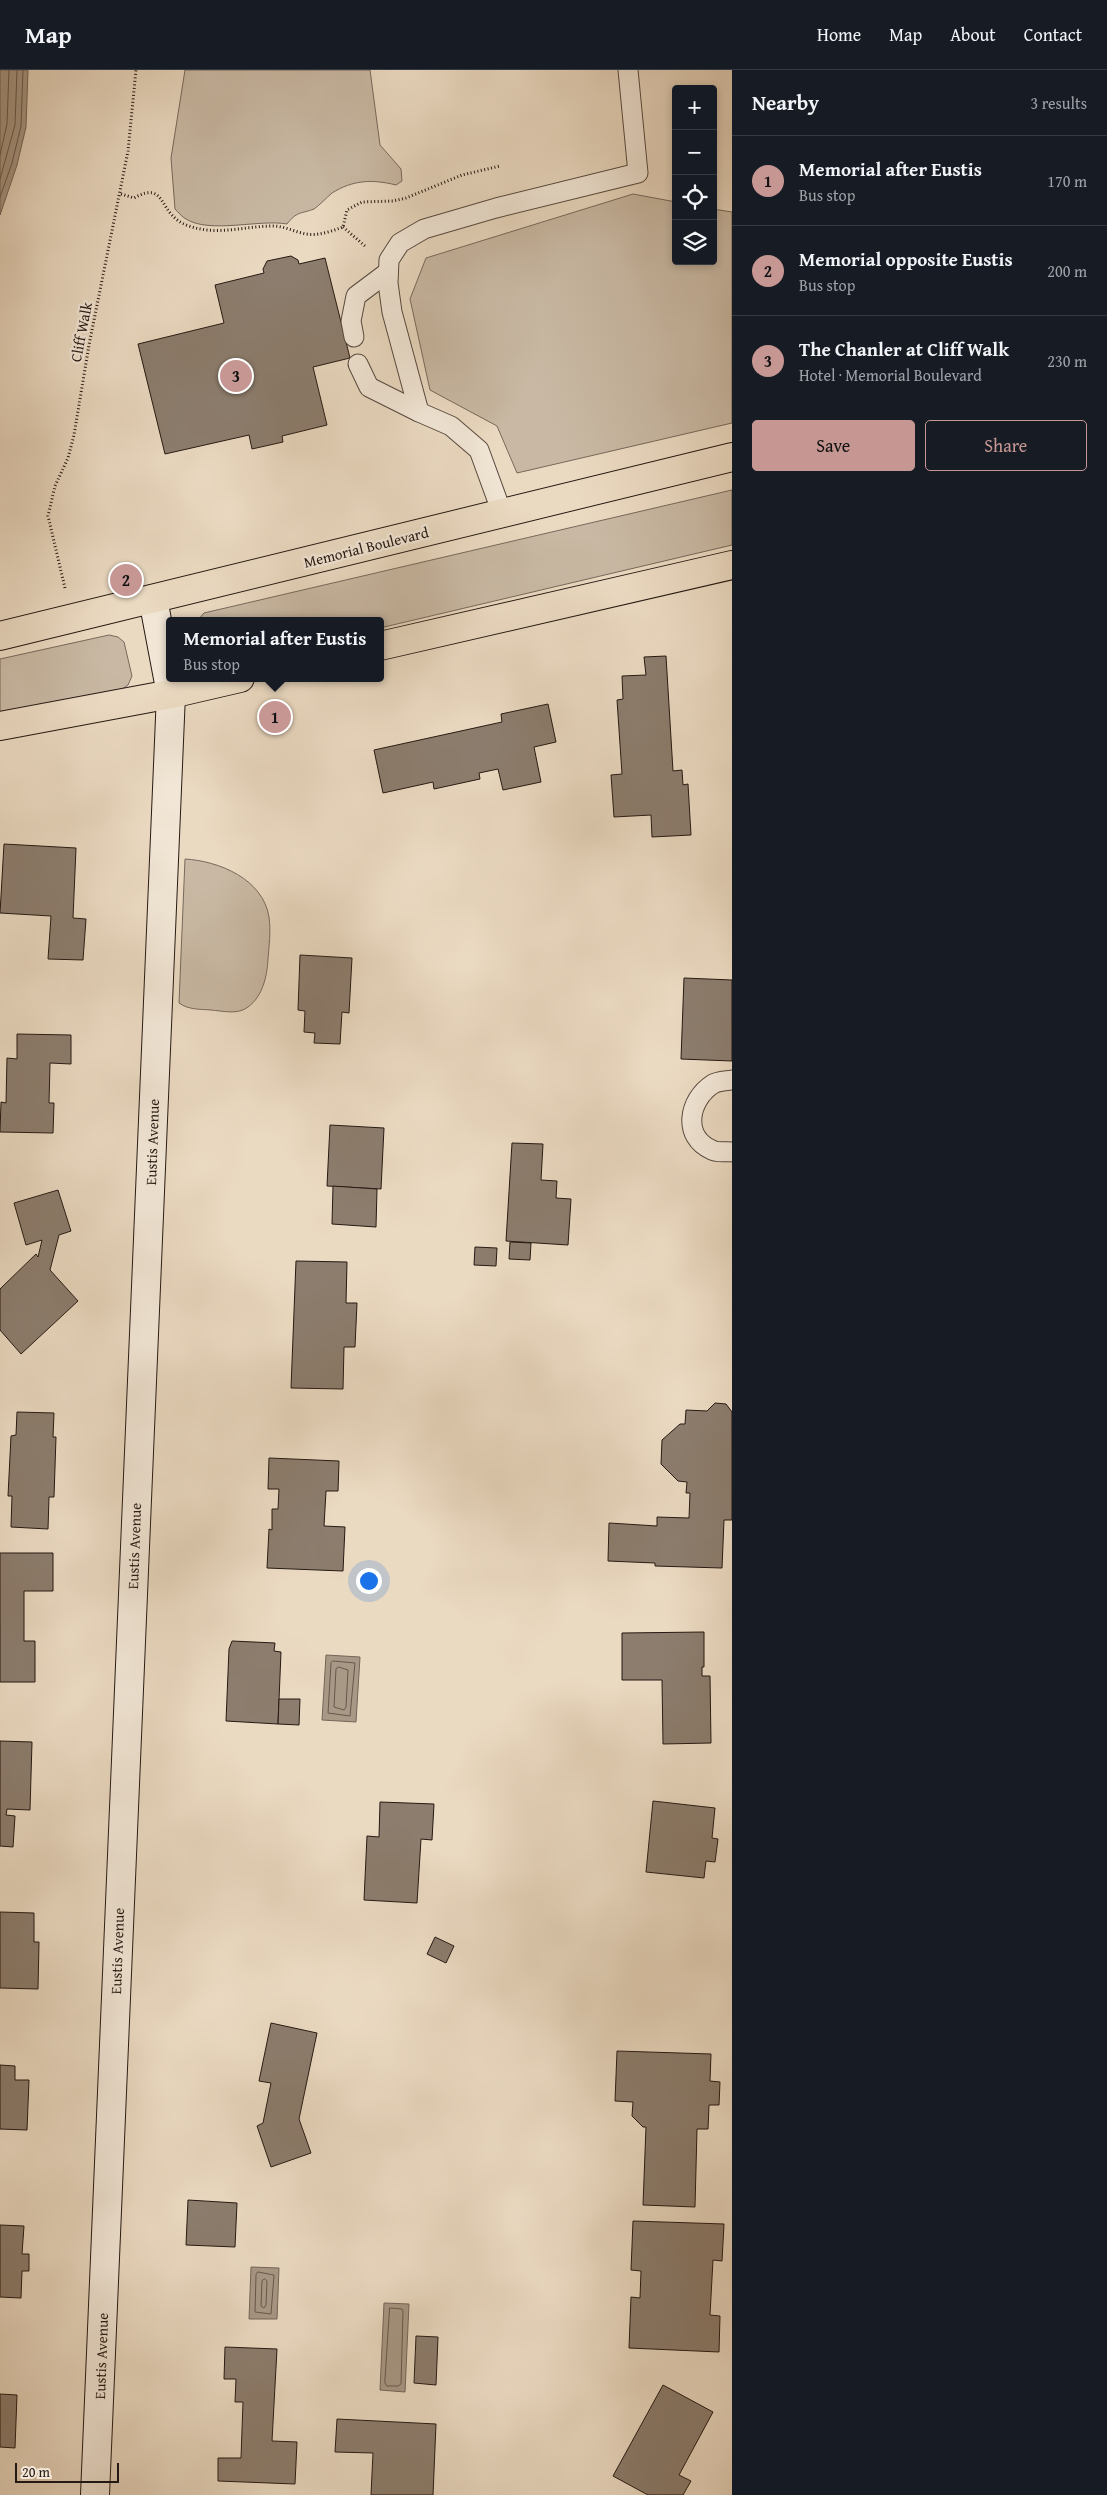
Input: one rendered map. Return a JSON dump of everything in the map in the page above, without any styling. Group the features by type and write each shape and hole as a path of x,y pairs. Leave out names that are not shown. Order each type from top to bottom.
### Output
{"main road":[{"name":"Memorial Boulevard","path":"0,636 732,457"},
{"path":"384,645 732,565"},
{"path":"0,726 171,694 223,682"}],"street":[{"name":"Eustis Avenue","path":"153,600 166,668"},
{"name":"Eustis Avenue","path":"95,2495 171,694 169,682"}],"lane":[{"path":"419,412 392,312 388,272 389,260 400,243 424,229 496,208 638,173 628,70"},
{"path":"354,337 351,321 356,296 388,272"},
{"path":"358,364 368,387 451,426 479,450 502,513"},
{"path":"732,1080 714,1083 698,1096 690,1122 695,1137 713,1151 732,1152"}],"path":[{"name":"Cliff Walk","path":"66,593 48,516 55,486 68,458 74,435 89,345 121,194 128,151 136,70"},
{"path":"121,194 134,198 148,191 155,191 169,214 188,226 231,231 277,226 308,234 327,233 343,227 347,210 362,202 393,201 406,198 462,174 500,166"}],"shaded area":[{"path":"185,70 370,70 380,145 401,169 402,181 396,185 371,181 347,185 332,193 314,209 297,215 287,224 263,223 221,226 196,223 186,219 175,209 171,158"},
{"path":"633,194 672,201 672,265 717,265 717,210 732,212 732,423 517,473 497,426 430,390 410,299 426,258"},
{"path":"732,490 732,545 384,627 384,617 200,617 204,613"},
{"path":"109,635 118,637 124,642 132,676 128,685 122,689 0,716 0,659"},
{"path":"185,859 212,864 238,874 258,892 265,904 270,928 267,972 257,997 248,1007 240,1011 198,1009 179,1003"}],"water":[{"path":"0,70 28,70 26,127 17,165 0,215"},
{"path":"326,1655 360,1657 356,1722 322,1720"},
{"path":"251,2267 279,2268 277,2319 249,2319"},
{"path":"384,2303 409,2304 405,2392 380,2390"}],"building":[{"path":"291,256 298,260 299,264 325,258 350,358 313,367 327,425 282,436 283,442 252,449 249,435 165,454 138,344 224,323 215,285 264,273 263,269 267,261"},
{"path":"666,656 673,771 682,770 683,785 688,784 691,835 652,837 651,815 614,817 611,775 622,774 617,700 623,699 622,676 646,675 644,657"},
{"path":"548,704 556,742 534,747 541,782 503,790 498,769 479,773 480,779 434,789 433,782 383,793 374,750 502,722 501,714"},
{"path":"4,844 76,848 73,918 86,919 83,960 48,959 51,916 0,913"},
{"path":"300,955 352,958 349,1013 342,1012 340,1044 314,1043 315,1033 304,1032 305,1011 298,1010"},
{"path":"684,978 732,980 732,1061 681,1059"},
{"path":"17,1034 71,1035 71,1064 50,1063 49,1103 54,1103 53,1133 0,1132 1,1102 6,1103 7,1058 17,1059"},
{"path":"330,1125 384,1128 381,1189 327,1186"},
{"path":"512,1143 543,1144 541,1180 557,1181 556,1198 571,1199 568,1245 506,1241"},
{"path":"333,1186 377,1189 376,1227 332,1224"},
{"path":"58,1190 71,1231 59,1235 50,1270 78,1301 21,1354 0,1330 0,1289 36,1254 38,1257 42,1240 26,1245 14,1203"},
{"path":"510,1242 531,1243 530,1260 509,1259"},
{"path":"475,1247 497,1248 496,1266 474,1265"},
{"path":"296,1261 347,1262 346,1303 357,1303 355,1347 344,1347 343,1389 291,1388"},
{"path":"715,1403 726,1404 732,1412 732,1520 724,1520 722,1568 655,1566 655,1563 608,1561 609,1523 657,1526 657,1517 689,1518 690,1493 686,1493 687,1482 678,1481 661,1464 662,1440 680,1424 685,1424 686,1410 707,1411"},
{"path":"17,1412 54,1413 53,1437 56,1437 54,1497 49,1497 48,1529 11,1527 12,1496 8,1496 11,1436 16,1435"},
{"path":"269,1458 339,1461 338,1491 326,1491 324,1526 345,1527 343,1571 267,1568 269,1529 272,1530 272,1509 278,1509 279,1489 268,1489"},
{"path":"0,1553 53,1553 53,1591 24,1591 24,1641 35,1641 35,1682 0,1682"},
{"path":"704,1632 704,1667 702,1667 702,1676 710,1676 711,1743 663,1744 662,1680 622,1680 622,1633"},
{"path":"232,1641 275,1643 274,1651 281,1652 278,1724 226,1721 229,1649"},
{"path":"279,1699 300,1699 299,1725 278,1724"},
{"path":"0,1741 32,1742 30,1810 7,1809 6,1815 15,1816 13,1847 0,1846"},
{"path":"653,1801 715,1808 712,1838 718,1839 715,1862 706,1861 704,1878 646,1872"},
{"path":"380,1802 434,1804 432,1840 421,1839 417,1903 364,1900 367,1836 379,1837"},
{"path":"0,1912 34,1913 34,1942 39,1942 38,1989 0,1988"},
{"path":"435,1937 454,1946 446,1963 427,1954"},
{"path":"271,2023 317,2033 299,2119 311,2153 271,2167 257,2126 263,2123 271,2083 259,2081"},
{"path":"617,2051 711,2054 710,2081 720,2082 719,2105 709,2105 708,2129 697,2129 695,2207 643,2205 646,2127 643,2127 632,2116 633,2102 615,2101"},
{"path":"0,2065 15,2066 15,2080 29,2080 27,2130 0,2129"},
{"path":"188,2200 237,2203 235,2247 186,2245"},
{"path":"633,2221 724,2224 722,2261 713,2260 710,2315 720,2316 719,2352 629,2348 631,2297 640,2298 641,2271 631,2270"},
{"path":"0,2225 24,2226 22,2254 29,2254 29,2271 22,2271 21,2298 0,2297"},
{"path":"416,2336 438,2337 436,2385 414,2383"},
{"path":"225,2347 277,2349 272,2441 297,2442 295,2484 218,2481 218,2458 241,2458 243,2402 235,2402 236,2379 224,2379"},
{"path":"663,2385 713,2412 679,2475 691,2481 683,2495 648,2495 613,2476"},
{"path":"0,2394 17,2395 15,2448 0,2447"},
{"path":"337,2419 436,2424 433,2495 371,2495 373,2453 335,2452"}],"place":[{"name":"The Chanler at Cliff Walk","path":"236,376"},
{"name":"Memorial opposite Eustis","path":"126,580"},
{"name":"Memorial after Eustis","path":"275,717"}]}
